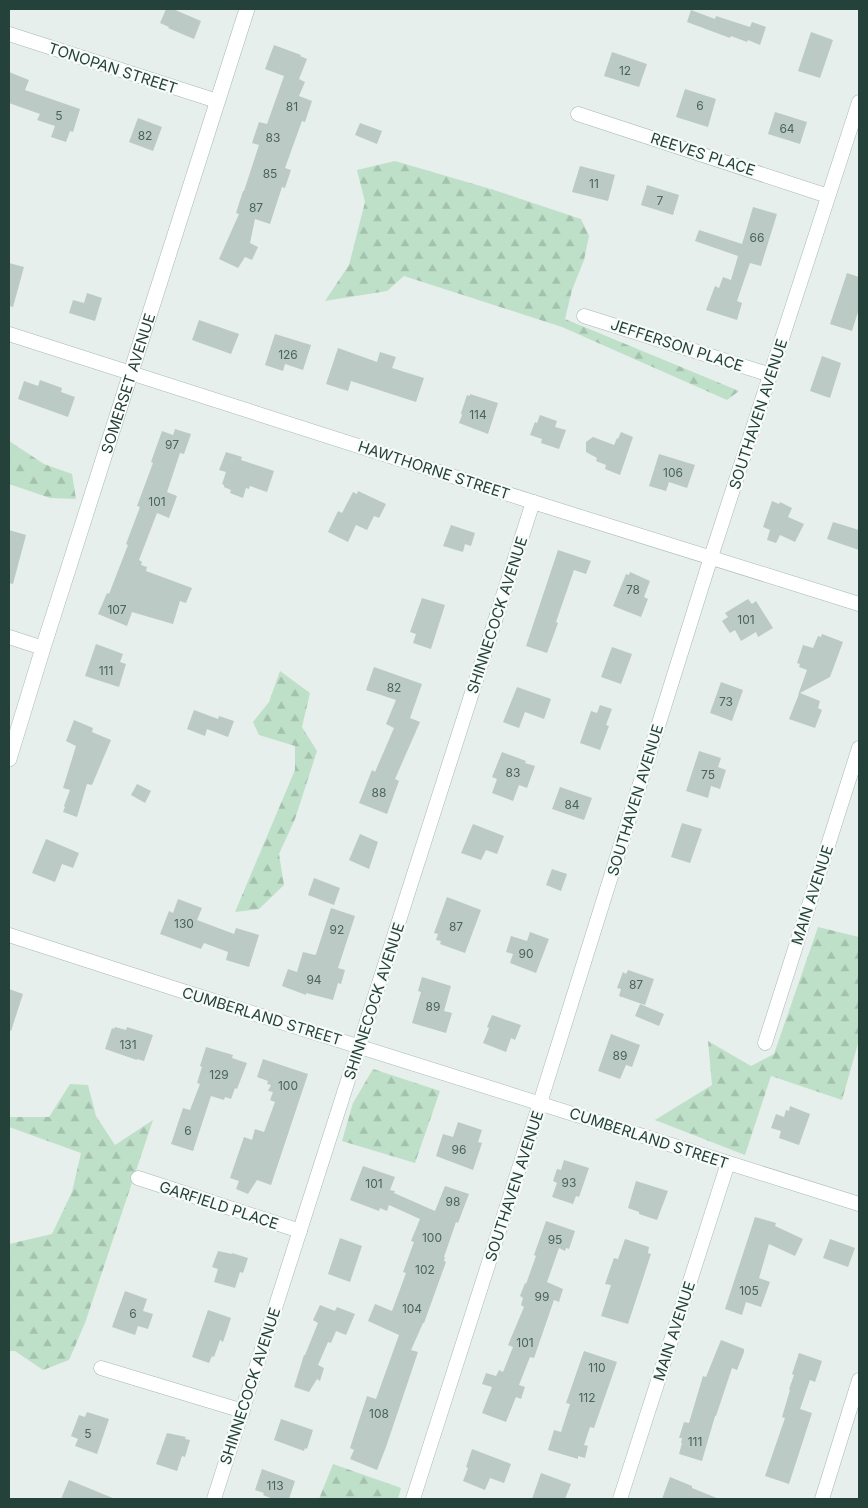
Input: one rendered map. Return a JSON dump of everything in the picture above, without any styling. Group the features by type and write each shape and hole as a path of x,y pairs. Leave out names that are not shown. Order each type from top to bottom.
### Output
{"street":[{"name":"SOMERSET AVENUE","path":"9,758 247,9"},
{"name":"TONOPAN STREET","path":"9,34 217,101"},
{"name":"SOUTHAVEN AVENUE","path":"413,1499 540,1103 711,557 859,102"},
{"name":"REEVES PLACE","path":"578,114 828,196"},
{"name":"JEFFERSON PLACE","path":"584,316 771,375"},
{"name":"HAWTHORNE STREET","path":"9,334 859,604"},
{"name":"SHINNECOCK AVENUE","path":"214,1499 533,502"},
{"path":"9,636 43,648"},
{"name":"MAIN AVENUE","path":"765,1043 859,748"},
{"name":"CUMBERLAND STREET","path":"9,935 859,1204"},
{"name":"MAIN AVENUE","path":"620,1499 728,1163"},
{"name":"GARFIELD PLACE","path":"138,1178 300,1231"},
{"path":"101,1368 242,1411"},
{"path":"822,1499 859,1380"}],"green space":[{"path":"395,161 494,190 581,219 589,236 584,260 572,290 565,319 739,391 727,400 562,327 404,276 387,291 325,301 349,265 365,202 357,170"},
{"path":"9,441 44,464 72,474 76,499 50,498 9,484"},
{"path":"280,671 310,693 302,727 317,751 295,819 279,854 284,885 259,909 235,912 295,770 295,746 259,735 253,722 269,702"},
{"path":"818,927 859,937 859,1040 842,1100 771,1076 745,1155 655,1120 712,1085 708,1041 751,1066 774,1054"},
{"path":"373,1069 440,1091 415,1163 342,1141 353,1103"},
{"path":"70,1084 88,1085 96,1116 115,1145 153,1120 85,1323 69,1360 43,1370 15,1351 9,1351 9,1244 52,1234 72,1192 81,1153 9,1127 9,1117 49,1117"},
{"path":"333,1464 401,1488 398,1499 319,1499"}],"building":[{"path":"166,9 173,9 201,21 194,39 160,23"},
{"path":"691,10 715,19 716,16 750,27 752,22 766,27 760,45 731,36 730,38 687,22"},
{"path":"811,32 833,40 820,78 798,71"},
{"path":"274,45 307,59 299,79 305,82 299,96 312,101 305,122 302,121 285,168 291,170 285,188 282,187 270,224 255,219 250,243 258,247 252,260 245,257 238,268 219,259 239,214 236,213 259,145 252,143 259,122 267,124 284,76 265,69"},
{"path":"612,52 647,64 639,87 604,76"},
{"path":"9,72 29,80 25,90 80,109 73,132 70,131 66,142 51,137 55,126 37,120 40,114 9,103"},
{"path":"685,89 716,99 708,127 676,117"},
{"path":"775,112 807,122 800,144 768,134"},
{"path":"138,118 162,127 153,151 129,142"},
{"path":"360,123 382,131 377,144 355,135"},
{"path":"580,166 615,175 608,201 572,192"},
{"path":"647,185 679,195 673,215 641,205"},
{"path":"753,207 777,214 761,266 750,263 737,301 742,303 737,320 706,310 715,286 719,288 723,277 731,280 738,256 695,241 699,230 742,244"},
{"path":"9,263 24,267 13,307 9,306"},
{"path":"847,273 859,277 859,309 852,331 830,324"},
{"path":"87,293 102,298 95,321 69,313 73,300 84,303"},
{"path":"199,320 239,334 231,354 192,340"},
{"path":"275,334 311,345 303,370 285,364 283,371 265,365"},
{"path":"338,348 377,362 380,352 396,357 392,368 424,378 416,402 351,381 348,391 326,384"},
{"path":"822,356 841,363 830,398 810,391"},
{"path":"40,380 62,388 61,392 75,397 68,417 18,399 24,381 38,386"},
{"path":"470,394 498,403 488,434 459,423 467,395 470,396"},
{"path":"540,415 557,421 555,427 566,430 559,449 541,443 542,439 530,435"},
{"path":"175,429 191,434 184,454 180,453 167,492 177,496 169,518 157,513 139,560 142,562 141,565 147,567 146,571 192,588 186,603 180,601 173,624 132,612 127,626 98,614 107,593 109,594 128,545 126,544 140,507 137,506 153,463 151,462 162,431 173,435"},
{"path":"621,432 633,437 620,475 605,469 606,465 596,461 597,458 586,452 586,442 593,437 614,445"},
{"path":"226,452 242,457 241,460 274,471 267,492 250,486 249,489 246,488 243,498 230,493 231,490 222,484 226,472 219,470"},
{"path":"659,454 695,465 687,488 669,482 666,491 649,486"},
{"path":"358,491 386,504 379,518 374,516 367,530 356,525 348,542 328,532 338,511 342,513 353,492 357,494"},
{"path":"772,501 779,504 780,502 792,508 788,517 804,524 795,542 780,535 776,543 767,540 770,530 763,527"},
{"path":"833,522 859,530 859,550 827,539"},
{"path":"451,525 475,533 471,546 465,544 463,552 443,546"},
{"path":"9,530 26,535 13,584 9,583"},
{"path":"558,550 591,561 586,574 574,570 547,653 526,646"},
{"path":"630,572 650,581 644,597 648,599 641,617 613,606 626,574 629,575"},
{"path":"422,598 445,605 431,649 413,643 416,634 410,632"},
{"path":"748,599 752,604 756,601 773,628 758,637 756,632 741,641 735,630 730,633 722,621 728,617 725,613"},
{"path":"822,634 843,642 830,677 800,693 820,701 818,708 822,710 815,728 789,719 807,670 799,667 800,664 797,663 803,645 813,648 818,636 821,637"},
{"path":"96,644 123,654 120,662 126,664 119,687 85,676"},
{"path":"612,647 632,654 621,684 601,677"},
{"path":"374,667 422,684 410,718 420,722 395,779 399,781 387,814 359,803 372,770 375,772 394,728 386,724 396,700 366,690"},
{"path":"721,682 743,690 732,721 710,713"},
{"path":"517,687 551,699 544,719 525,712 519,728 503,722"},
{"path":"600,705 612,709 606,725 609,726 600,750 580,743 591,711 597,713"},
{"path":"194,710 218,719 219,716 234,721 228,737 207,729 205,736 187,729"},
{"path":"74,720 93,728 92,732 111,740 92,785 87,784 77,817 63,812 70,790 63,788 76,746 66,741"},
{"path":"699,751 721,758 718,767 726,770 720,789 711,786 708,798 686,791"},
{"path":"502,752 535,766 527,788 519,785 513,801 492,793 497,779 492,777"},
{"path":"137,784 151,791 145,803 131,795"},
{"path":"560,787 592,798 584,820 552,809"},
{"path":"682,823 702,829 690,863 671,857"},
{"path":"473,824 504,836 497,854 486,850 481,860 461,853"},
{"path":"360,834 378,842 369,869 349,860"},
{"path":"46,839 79,853 73,868 62,864 55,882 32,873"},
{"path":"552,869 567,874 561,891 546,885"},
{"path":"314,878 340,888 334,905 308,895"},
{"path":"447,897 481,910 465,953 440,944 441,941 436,940 438,934 434,933"},
{"path":"178,899 202,908 197,920 234,934 236,928 259,935 249,967 226,960 228,952 204,943 201,949 160,934 169,911 173,913"},
{"path":"331,908 355,916 338,968 345,970 341,984 338,983 333,1000 306,993 306,995 282,986 288,969 297,972 303,952 316,954"},
{"path":"530,932 549,939 536,973 510,963 513,954 506,952 511,936 527,941"},
{"path":"628,970 654,979 645,1005 619,996 621,989 617,988 623,972 626,974"},
{"path":"422,977 451,986 444,1011 452,1013 446,1033 412,1023 421,992 418,991"},
{"path":"9,989 23,994 11,1031 9,1030"},
{"path":"640,1004 664,1014 659,1026 635,1016"},
{"path":"492,1015 521,1025 515,1040 511,1038 506,1052 483,1043"},
{"path":"115,1027 126,1030 127,1027 153,1035 144,1061 105,1049 112,1028 114,1029"},
{"path":"611,1034 640,1045 632,1067 626,1065 620,1079 598,1071"},
{"path":"206,1047 233,1055 232,1058 247,1063 231,1099 225,1097 224,1100 211,1096 193,1151 171,1144 183,1108 190,1110 200,1084 197,1083"},
{"path":"263,1059 308,1074 271,1185 257,1180 248,1194 236,1189 239,1181 230,1178 244,1137 252,1140 255,1129 264,1132 275,1102 270,1100 273,1092 268,1091 271,1085 267,1084 268,1081 257,1077"},
{"path":"790,1106 810,1114 799,1145 779,1138 781,1131 771,1128 776,1114 784,1117 786,1110 789,1111"},
{"path":"458,1122 482,1130 478,1142 482,1143 473,1170 436,1156 443,1134 453,1137"},
{"path":"564,1160 589,1168 579,1197 576,1196 573,1204 552,1197 557,1183 553,1181 557,1169 561,1170"},
{"path":"363,1166 395,1177 390,1190 435,1211 445,1186 469,1194 458,1223 456,1222 444,1257 446,1262 424,1323 411,1350 418,1352 377,1470 350,1459 354,1450 350,1448 367,1396 376,1399 399,1335 368,1321 375,1304 392,1311 406,1273 403,1272 414,1242 411,1241 420,1219 389,1205 387,1211 380,1208 379,1211 350,1200"},
{"path":"636,1181 668,1191 657,1220 628,1208"},
{"path":"755,1217 776,1223 775,1226 803,1239 795,1256 769,1244 759,1278 770,1282 761,1307 746,1302 742,1315 725,1309"},
{"path":"546,1221 575,1231 569,1249 566,1248 565,1251 559,1248 547,1282 563,1289 559,1302 554,1300 534,1358 530,1357 519,1385 525,1387 521,1399 516,1397 506,1422 482,1413 492,1387 482,1384 486,1373 496,1376 499,1370 503,1372 513,1347 508,1345 524,1307 521,1305 523,1298 520,1296 536,1256 534,1255"},
{"path":"340,1238 362,1246 350,1282 328,1274"},
{"path":"625,1239 649,1247 648,1253 651,1254 628,1324 601,1316 611,1285 605,1284 614,1258 618,1259"},
{"path":"830,1239 855,1248 848,1267 823,1258"},
{"path":"218,1251 248,1258 243,1273 240,1272 235,1288 214,1282 218,1269 212,1267"},
{"path":"125,1291 147,1299 143,1311 153,1314 148,1329 138,1326 135,1335 112,1327"},
{"path":"320,1305 335,1311 337,1307 355,1314 346,1335 336,1331 331,1343 328,1342 318,1365 324,1368 320,1381 317,1379 309,1392 294,1387 304,1355 318,1323 313,1320"},
{"path":"208,1310 231,1318 223,1342 220,1340 214,1357 212,1356 209,1363 192,1357"},
{"path":"721,1340 744,1349 744,1352 737,1370 732,1368 702,1461 679,1454 682,1438 679,1438 684,1422 689,1423 703,1376 706,1377"},
{"path":"584,1351 617,1362 594,1428 590,1427 584,1445 588,1446 585,1458 578,1456 578,1459 548,1450 554,1430 561,1432 570,1404 566,1403"},
{"path":"799,1353 822,1361 815,1382 810,1380 800,1409 812,1413 789,1484 765,1476 785,1418 782,1417"},
{"path":"87,1412 109,1419 97,1454 75,1446 78,1439 71,1436 79,1415 85,1417"},
{"path":"281,1419 313,1430 307,1449 305,1448 304,1451 274,1440"},
{"path":"167,1433 186,1437 185,1439 190,1440 185,1457 182,1456 177,1471 156,1464"},
{"path":"472,1449 511,1464 504,1483 490,1478 485,1490 463,1481"},
{"path":"262,1469 295,1481 289,1499 273,1499 255,1490"},
{"path":"541,1473 571,1484 565,1499 532,1499"},
{"path":"670,1477 692,1486 692,1488 719,1499 662,1499"},
{"path":"69,1480 115,1499 61,1499"}]}
